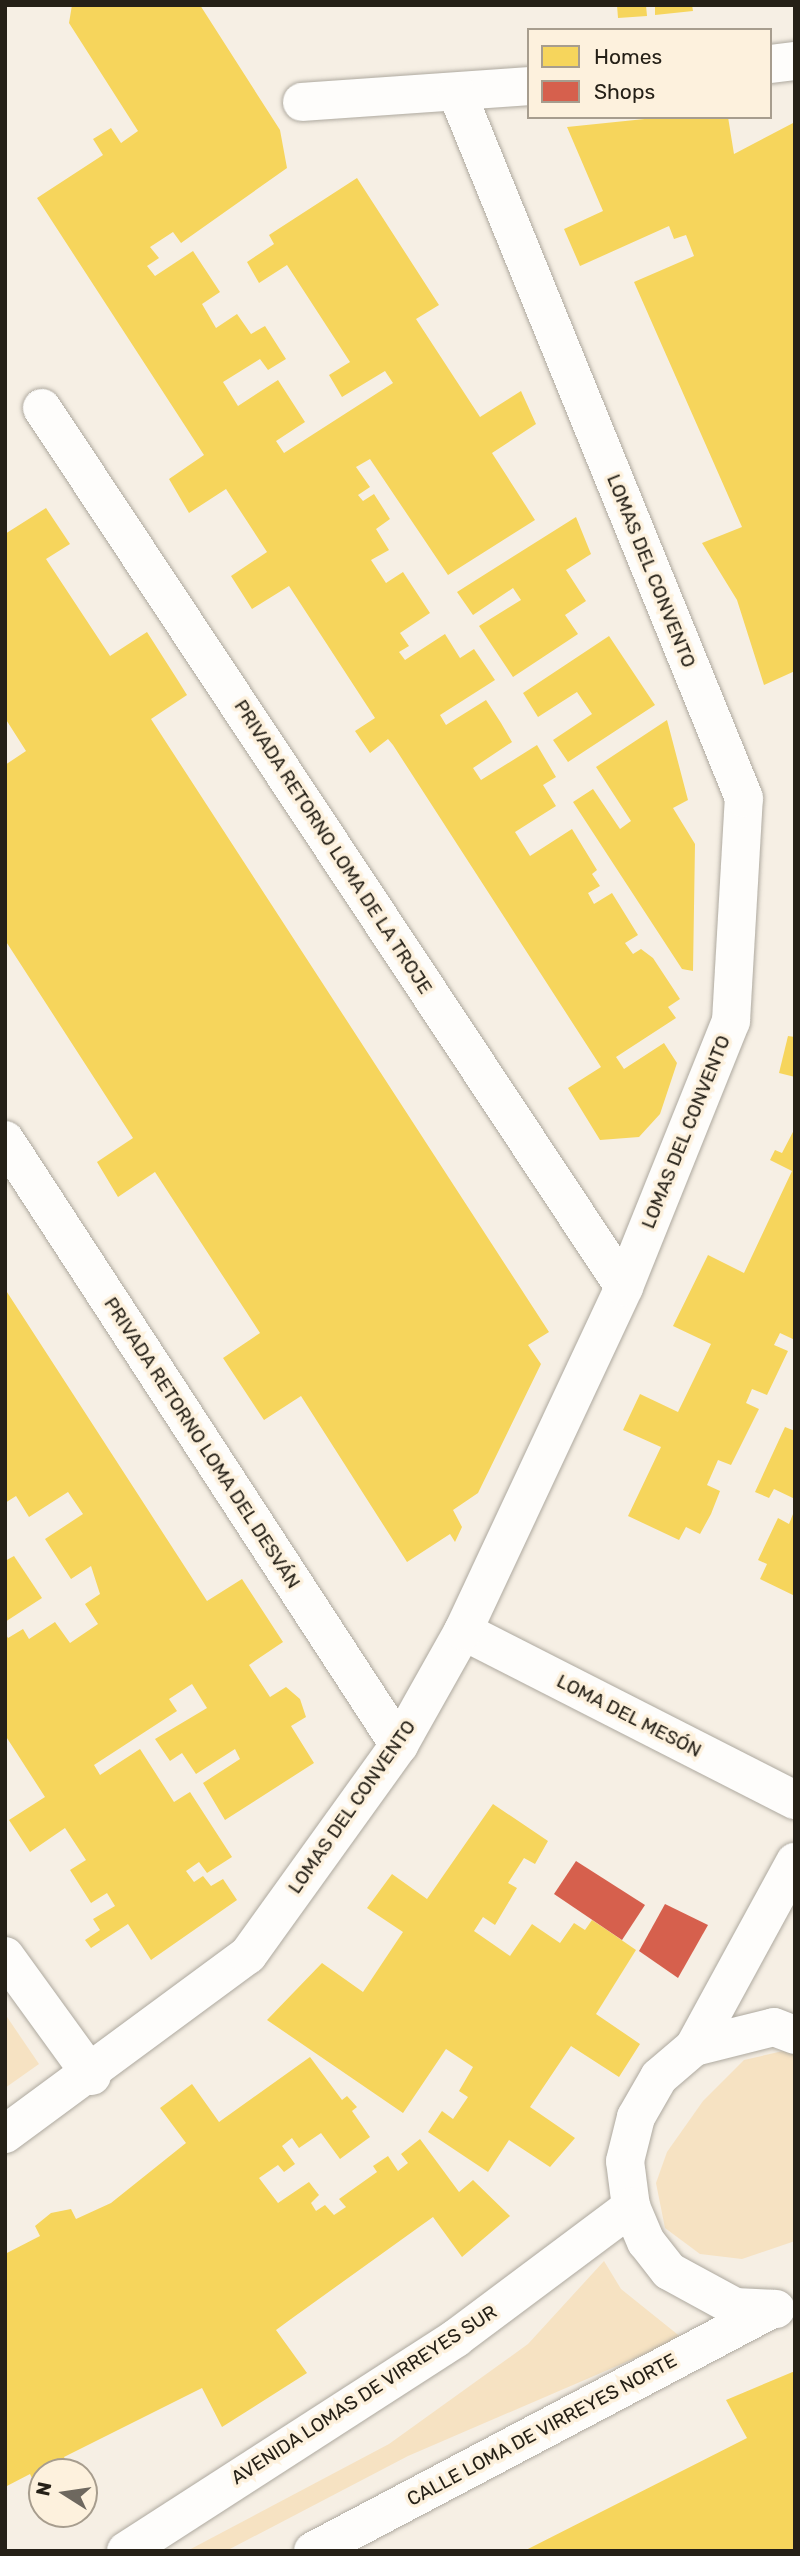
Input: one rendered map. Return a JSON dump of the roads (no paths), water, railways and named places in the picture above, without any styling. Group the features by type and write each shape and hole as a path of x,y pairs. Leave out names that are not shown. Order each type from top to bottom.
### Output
{"street":[{"path":"772,64 795,61"},
{"path":"302,102 527,86"},
{"name":"LOMAS DEL CONVENTO","path":"5,2134 92,2076 248,1955 399,1745 463,1631 624,1287 731,1021 744,799 457,93"},
{"name":"PRIVADA RETORNO LOMA DE LA TROJE","path":"42,408 624,1287"},
{"name":"PRIVADA RETORNO LOMA DEL DESVÁN","path":"5,1140 399,1745"},
{"name":"LOMA DEL MESÓN","path":"463,1631 795,1800"},
{"path":"783,2307 735,2306 680,2279 646,2242 631,2207 625,2161 636,2117 659,2077 694,2047 795,1862"},
{"path":"5,1956 92,2076"},
{"path":"694,2047 774,2027 795,2035"},
{"name":"AVENIDA LOMAS DE VIRREYES SUR","path":"126,2551 456,2338 631,2207"},
{"name":"CALLE LOMA DE VIRREYES NORTE","path":"313,2551 783,2307"}]}
